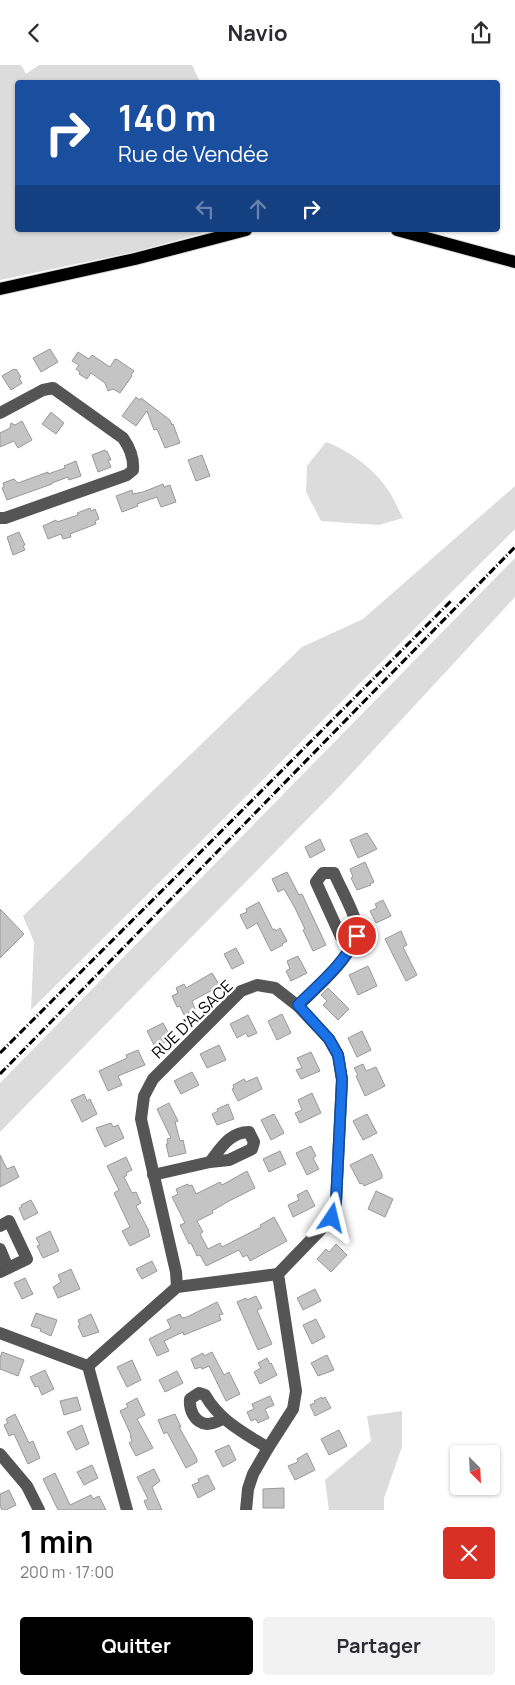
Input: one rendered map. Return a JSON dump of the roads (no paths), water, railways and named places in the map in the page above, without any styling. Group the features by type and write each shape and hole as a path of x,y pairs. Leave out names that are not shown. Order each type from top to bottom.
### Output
{"main road":[{"path":"0,289 238,232"},
{"path":"404,232 515,262"}],"street":[{"path":"0,413 43,389 53,388 123,438 128,445 134,462 133,470 127,475 5,518 0,518"},
{"path":"298,1005 338,965 351,949 357,936 356,923 334,873 323,873 316,882 340,937 351,949"},
{"name":"RUE D'ALSACE","path":"177,1287 176,1272 141,1119 144,1096 153,1079 241,991 257,985 275,989 298,1005 329,1039 338,1055 342,1079 336,1202 332,1218 278,1274"},
{"path":"153,1175 210,1162"},
{"path":"0,1226 9,1221 27,1259 4,1270 0,1249"},
{"path":"88,1366 177,1287 278,1274 296,1391 293,1409 253,1474 248,1489 246,1510"},
{"path":"0,1333 88,1366"},
{"path":"88,1366 128,1510"},
{"path":"223,1419 268,1448"},
{"path":"0,1454 26,1486 38,1510"}],"railway":[{"path":"0,1074 515,547"},
{"path":"0,1053 452,600"}]}
